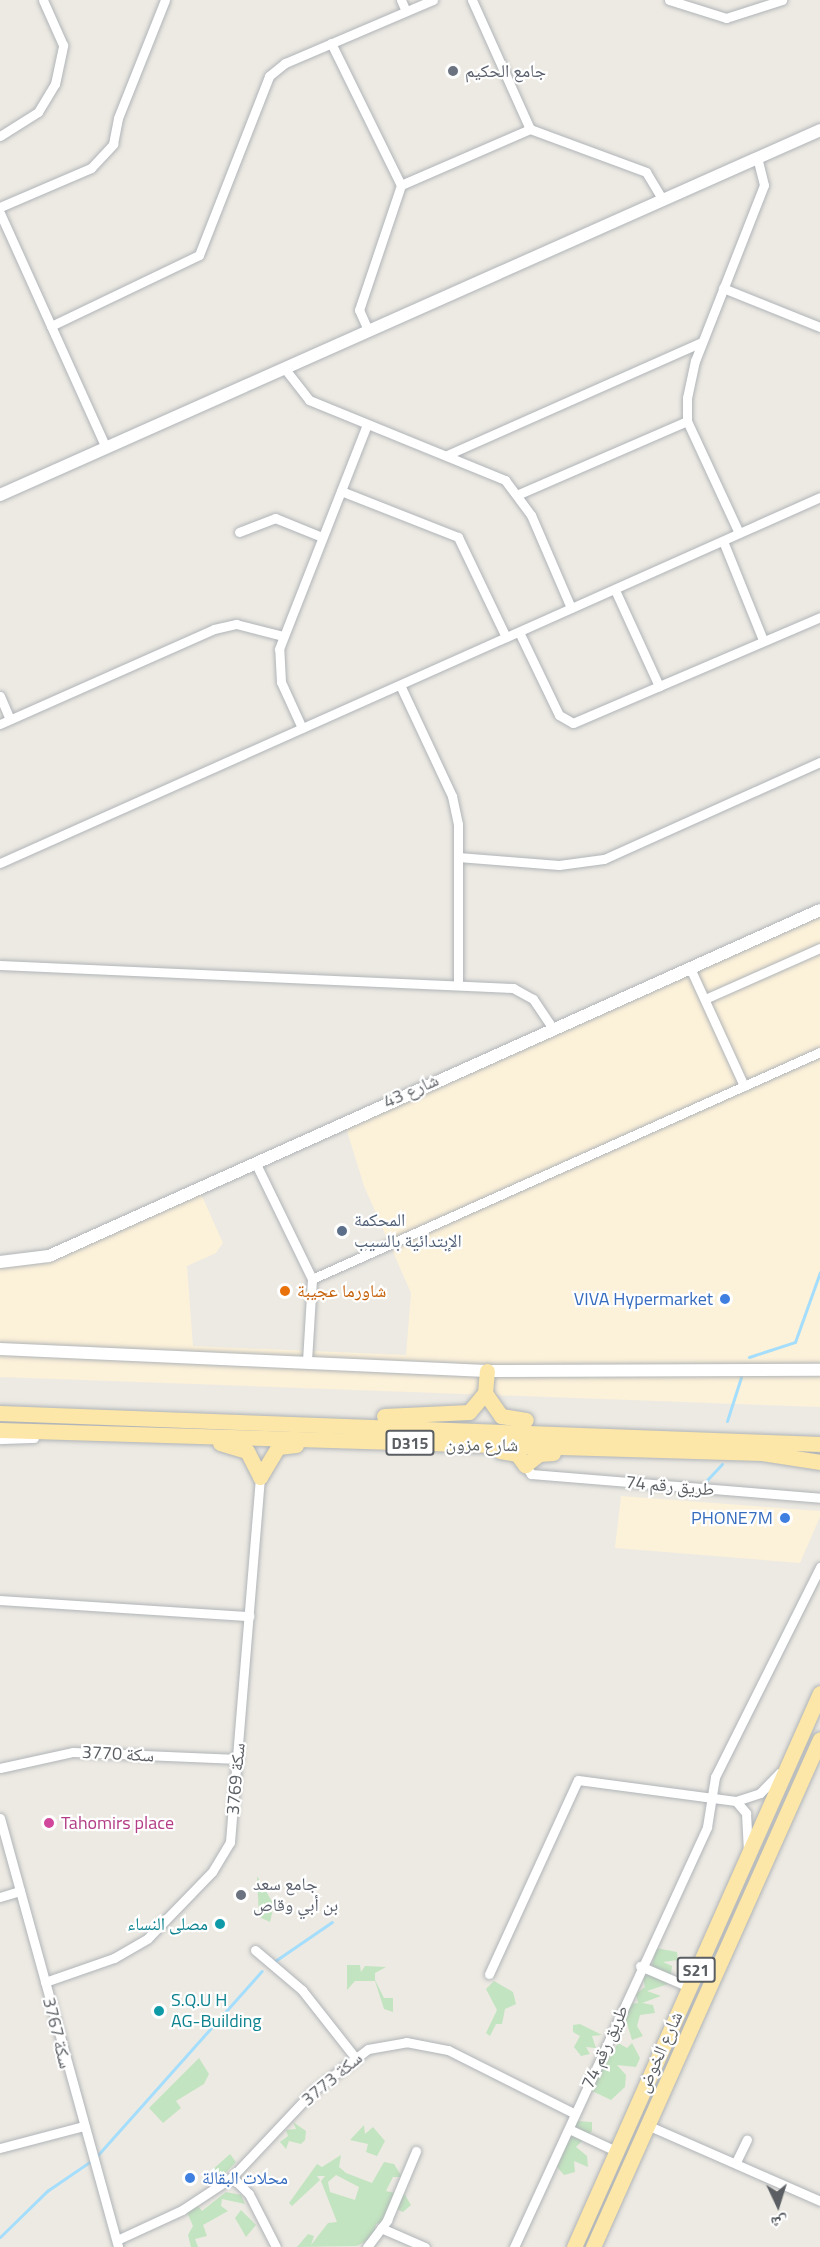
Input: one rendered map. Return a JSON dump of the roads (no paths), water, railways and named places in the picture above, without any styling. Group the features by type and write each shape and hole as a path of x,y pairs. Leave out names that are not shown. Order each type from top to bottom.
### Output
{"main road":[{"path":"326,1424 356,1416 465,1414 485,1393 487,1371"},
{"path":"485,1393 507,1419 610,1424 638,1433"},
{"name":"شارع مزون","path":"0,1413 638,1433 820,1444"},
{"name":"شارع مزون","path":"0,1430 762,1453 820,1462"},
{"path":"155,1434 235,1445 254,1459 260,1477"},
{"path":"260,1477 278,1447 399,1443 507,1452 525,1465 539,1454 600,1448"},
{"name":"شارع الخوض","path":"574,2247 820,1693"},
{"name":"شارع الخوض","path":"593,2247 820,1739"}],"street":[{"path":"0,136 38,112 55,84 63,45 43,0"},
{"path":"0,207 91,168 113,144 118,118 165,0"},
{"path":"401,0 406,11"},
{"path":"51,326 199,255 269,76 285,63 433,0"},
{"path":"472,0 530,129"},
{"path":"669,0 726,18 782,0"},
{"path":"331,43 401,184 359,310 368,330"},
{"path":"401,184 530,129 646,172 663,200"},
{"path":"0,495 820,130"},
{"path":"739,533 687,421 687,398 702,342 764,185 758,158"},
{"path":"0,213 106,448"},
{"path":"723,288 820,327"},
{"path":"447,455 702,342"},
{"path":"285,369 309,400 505,480 519,494 571,608"},
{"path":"519,494 687,421"},
{"path":"302,728 281,682 283,636 367,425"},
{"path":"341,491 458,537 506,638"},
{"path":"0,863 820,497"},
{"path":"239,532 275,518 322,537"},
{"path":"723,541 763,640"},
{"path":"615,590 659,686"},
{"path":"519,632 559,715 569,723 820,617"},
{"path":"0,724 214,628 236,624 283,636"},
{"path":"400,685 452,796 458,857 458,985"},
{"path":"0,696 10,719"},
{"path":"458,857 559,865 604,859 820,762"},
{"name":"شارع 43","path":"0,1262 50,1256 551,1026 820,910"},
{"path":"705,999 820,948"},
{"path":"0,965 458,985 526,993 551,1026"},
{"path":"690,968 744,1086"},
{"path":"312,1279 820,1052"},
{"path":"255,1162 312,1279 308,1360"},
{"path":"0,1349 308,1360 487,1371 820,1370"},
{"path":"0,1440 82,1432"},
{"name":"طريق رقم 74","path":"525,1465 531,1474 820,1498"},
{"name":"سكة 3769","path":"45,1982 114,1958 148,1938 212,1872 230,1842 260,1477"},
{"name":"طريق رقم 74","path":"514,2247 640,1966 707,1827 710,1797 820,1567"},
{"path":"0,1600 249,1616"},
{"name":"سكة 3770","path":"0,1768 73,1752 238,1759"},
{"path":"489,1974 578,1780 736,1801 766,1788 789,1762"},
{"path":"736,1801 746,1813 748,1852"},
{"name":"سكة 3767","path":"0,1818 118,2243"},
{"path":"0,1897 20,1891"},
{"path":"255,1950 307,1995 354,2056"},
{"path":"640,1966 689,1987"},
{"name":"سكة 3773","path":"118,2243 182,2210 232,2176 313,2091 354,2056 406,2042 434,2046 575,2114"},
{"path":"648,2125 820,2201"},
{"path":"0,2148 84,2126"},
{"path":"568,2129 616,2151"},
{"path":"736,2162 747,2139"},
{"path":"367,2247 381,2228 416,2151"},
{"path":"232,2176 249,2194 276,2247"},
{"path":"381,2228 425,2247"}],"waterway":[{"path":"749,1357 795,1342 820,1272"},
{"path":"727,1421 741,1377"},
{"path":"707,1480 722,1464"},
{"path":"275,1961 332,1922"},
{"path":"96,2157 262,1971"},
{"path":"0,2237 47,2191 91,2161"}],"place":[{"name":"جامع الحكيم","path":"453,71"},
{"name":"المحكمة الإبتدائية بالسيب","path":"342,1231"},
{"name":"شاورما عجيبة","path":"285,1291"},
{"name":"VIVA Hypermarket","path":"725,1299"},
{"name":"PHONE7M","path":"785,1518"},
{"name":"Tahomirs place","path":"49,1823"},
{"name":"جامع سعد بن أبي وقاص","path":"241,1895"},
{"name":"مصلى النساء","path":"220,1924"},
{"name":"S.Q.U H AG-Building","path":"159,2011"},
{"name":"محلات البقالة","path":"190,2178"}]}
